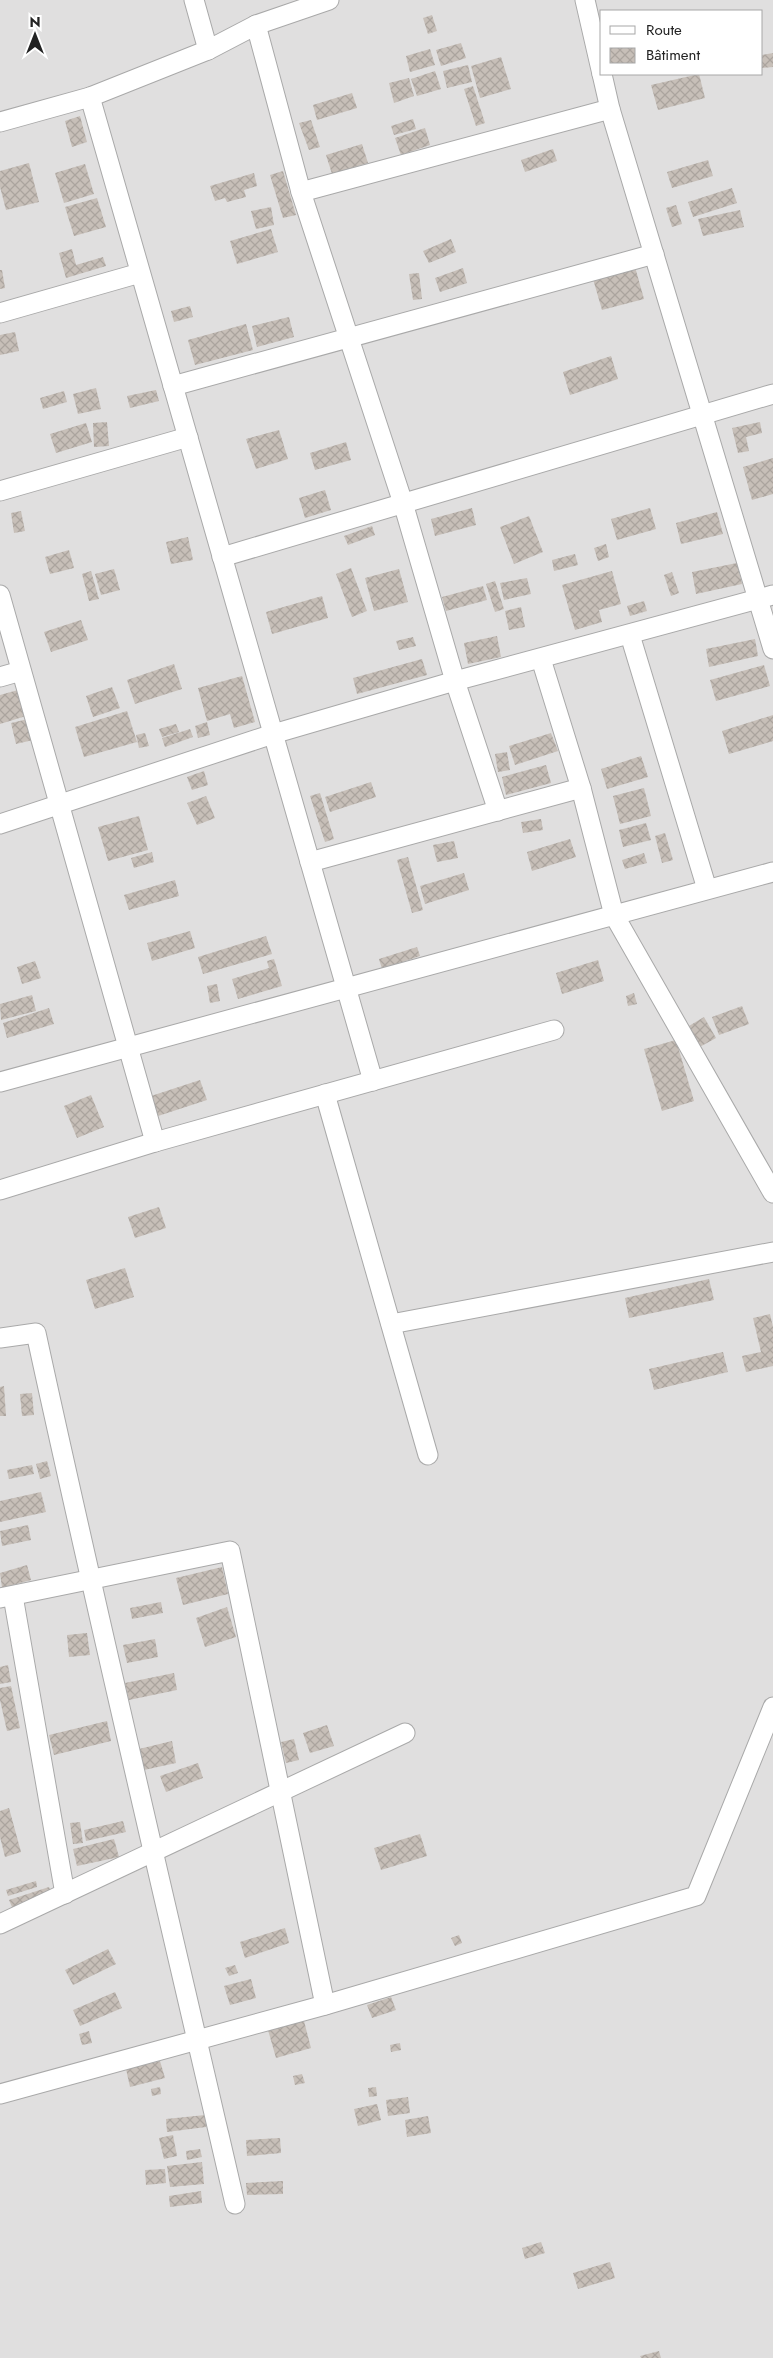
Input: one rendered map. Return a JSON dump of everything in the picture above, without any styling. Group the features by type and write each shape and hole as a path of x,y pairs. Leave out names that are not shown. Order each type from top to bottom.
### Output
{"street":[{"path":"194,0 208,50"},
{"path":"0,122 90,97 208,50 256,25 329,0"},
{"path":"585,0 600,65"},
{"path":"256,25 301,192 403,504 454,681 498,811"},
{"path":"602,75 610,109 703,415 765,597 773,649"},
{"path":"90,97 373,1081"},
{"path":"301,192 610,109"},
{"path":"173,386 654,254"},
{"path":"0,313 140,273"},
{"path":"222,557 773,394"},
{"path":"0,491 188,437"},
{"path":"0,595 155,1142"},
{"path":"0,824 273,734 454,681 542,659 765,597"},
{"path":"630,635 707,890"},
{"path":"542,659 581,788 614,916 773,1193"},
{"path":"0,677 21,671"},
{"path":"310,862 581,788"},
{"path":"0,1082 773,872"},
{"path":"0,1190 155,1142 554,1030"},
{"path":"325,1094 428,1455"},
{"path":"390,1324 773,1252"},
{"path":"0,1338 36,1333 89,1580 154,1851 234,2204"},
{"path":"65,1894 6,1597 230,1551 282,1791 325,2005"},
{"path":"0,2094 325,2005 696,1896 773,1707"},
{"path":"0,1924 405,1733"}],"shaded area":[{"path":"0,0 773,0 773,2358 0,2358"}],"building":[{"path":"432,15 437,31 428,34 423,18"},
{"path":"461,43 466,58 441,66 436,50"},
{"path":"430,49 435,65 410,72 406,56"},
{"path":"773,53 773,67 763,68 763,55"},
{"path":"501,57 511,89 480,98 471,66"},
{"path":"468,65 472,82 447,88 443,71"},
{"path":"435,71 441,89 417,96 411,79"},
{"path":"699,75 705,98 658,110 651,85"},
{"path":"409,78 414,96 394,103 389,83"},
{"path":"473,86 485,123 476,126 464,89"},
{"path":"352,93 357,108 317,120 313,105"},
{"path":"80,116 87,142 72,147 65,121"},
{"path":"413,119 416,129 394,135 391,126"},
{"path":"311,120 320,147 309,150 299,123"},
{"path":"425,128 430,145 401,155 395,138"},
{"path":"362,144 368,163 332,174 326,155"},
{"path":"553,149 557,161 525,172 521,160"},
{"path":"708,160 713,176 672,188 667,172"},
{"path":"29,163 39,202 6,210 0,187 0,171"},
{"path":"85,164 94,194 64,203 55,173"},
{"path":"283,171 296,215 283,218 270,175"},
{"path":"254,173 257,186 244,190 246,197 227,202 225,198 215,201 210,186"},
{"path":"732,188 737,203 693,217 688,202"},
{"path":"97,198 106,227 74,236 65,207"},
{"path":"676,205 682,224 672,227 666,208"},
{"path":"271,207 274,225 256,229 251,211"},
{"path":"740,210 744,227 703,236 698,219"},
{"path":"271,229 278,252 237,264 230,241"},
{"path":"451,239 456,252 429,263 423,251"},
{"path":"72,249 76,265 103,257 106,266 66,278 59,253"},
{"path":"635,267 644,299 602,310 593,279"},
{"path":"463,268 467,283 440,292 435,278"},
{"path":"0,270 2,270 5,288 0,289"},
{"path":"419,273 422,299 413,300 409,274"},
{"path":"190,306 193,317 174,322 171,311"},
{"path":"289,317 294,337 257,347 252,326"},
{"path":"246,324 253,350 195,365 188,340"},
{"path":"15,332 19,351 0,355 0,335"},
{"path":"611,356 618,379 570,395 563,372"},
{"path":"96,388 101,409 78,414 73,394"},
{"path":"156,390 159,401 130,408 127,396"},
{"path":"64,391 67,402 43,409 40,398"},
{"path":"107,422 109,446 94,447 93,423"},
{"path":"760,422 762,433 746,437 749,451 738,453 732,428"},
{"path":"86,423 92,442 56,453 50,434"},
{"path":"279,430 288,459 256,469 246,439"},
{"path":"346,442 351,460 315,470 310,453"},
{"path":"773,458 773,494 752,500 743,467"},
{"path":"325,490 331,510 305,518 299,498"},
{"path":"472,508 476,525 435,536 431,519"},
{"path":"650,508 656,529 617,540 611,519"},
{"path":"21,511 25,531 14,533 11,513"},
{"path":"717,512 723,534 681,544 676,523"},
{"path":"529,516 543,552 514,564 500,527"},
{"path":"372,526 375,535 348,545 344,536"},
{"path":"188,537 193,560 171,564 166,542"},
{"path":"606,544 609,557 598,561 594,548"},
{"path":"69,550 74,568 50,574 45,557"},
{"path":"575,554 578,565 554,571 552,560"},
{"path":"737,563 742,584 696,594 692,572"},
{"path":"351,568 367,611 352,617 336,574"},
{"path":"114,569 120,590 101,595 95,574"},
{"path":"399,569 408,602 374,611 365,578"},
{"path":"91,571 99,599 89,601 82,574"},
{"path":"612,571 621,604 599,610 602,622 575,630 562,585"},
{"path":"672,572 679,593 671,596 664,575"},
{"path":"527,578 531,594 504,600 500,583"},
{"path":"495,581 504,609 495,612 486,584"},
{"path":"483,586 487,600 446,611 442,597"},
{"path":"322,596 328,618 272,634 266,612"},
{"path":"644,601 647,611 630,616 627,606"},
{"path":"521,607 525,627 509,630 505,611"},
{"path":"81,620 88,640 51,652 44,632"},
{"path":"497,636 501,657 468,664 464,643"},
{"path":"413,637 416,646 399,650 396,641"},
{"path":"755,639 758,656 709,667 706,649"},
{"path":"422,659 427,675 357,694 353,678"},
{"path":"174,664 182,689 135,704 127,680"},
{"path":"764,665 770,686 716,701 710,680"},
{"path":"242,676 255,722 234,728 230,714 207,721 198,688"},
{"path":"112,687 120,708 93,717 86,696"},
{"path":"18,690 26,716 0,724 0,695"},
{"path":"127,711 137,742 84,757 75,727"},
{"path":"773,715 773,741 729,754 722,731"},
{"path":"28,719 33,740 16,744 11,723"},
{"path":"207,722 210,735 198,738 195,726"},
{"path":"176,724 179,732 162,737 159,729"},
{"path":"190,729 193,737 165,747 162,738"},
{"path":"145,733 149,746 139,748 136,735"},
{"path":"551,733 558,751 515,765 509,746"},
{"path":"507,752 510,770 498,772 495,754"},
{"path":"641,756 648,777 607,789 601,769"},
{"path":"546,765 551,783 506,795 502,777"},
{"path":"204,771 208,785 192,790 187,777"},
{"path":"371,782 376,797 330,812 325,797"},
{"path":"644,788 651,816 620,824 613,796"},
{"path":"320,793 334,839 325,842 310,796"},
{"path":"206,796 215,818 197,825 187,803"},
{"path":"139,816 148,850 108,861 98,827"},
{"path":"541,819 543,830 523,833 521,822"},
{"path":"646,823 651,840 623,847 619,830"},
{"path":"665,833 673,860 662,863 655,836"},
{"path":"570,839 576,857 532,871 527,852"},
{"path":"454,841 458,858 437,862 433,845"},
{"path":"152,852 154,862 134,868 131,858"},
{"path":"644,853 647,863 625,869 622,860"},
{"path":"408,857 423,910 412,913 397,860"},
{"path":"464,873 469,890 425,904 420,886"},
{"path":"175,880 179,896 129,910 124,895"},
{"path":"190,931 195,948 152,961 147,943"},
{"path":"266,936 272,954 203,974 198,957"},
{"path":"417,947 420,956 382,969 379,959"},
{"path":"274,959 282,986 238,999 232,979 269,968 267,961"},
{"path":"598,960 604,981 562,994 556,973"},
{"path":"35,961 41,978 22,984 17,967"},
{"path":"217,984 220,1001 210,1003 207,986"},
{"path":"634,993 637,1004 628,1006 626,996"},
{"path":"32,995 36,1011 1,1020 0,1004"},
{"path":"742,1006 749,1024 719,1035 712,1017"},
{"path":"49,1008 54,1024 7,1038 3,1023"},
{"path":"704,1017 716,1038 696,1049 684,1029"},
{"path":"676,1040 694,1101 662,1111 644,1049"},
{"path":"200,1080 207,1100 155,1117 148,1097"},
{"path":"91,1095 104,1127 77,1138 64,1106"},
{"path":"159,1207 166,1228 135,1238 128,1217"},
{"path":"125,1268 134,1297 95,1309 86,1280"},
{"path":"709,1279 714,1300 629,1318 625,1298"},
{"path":"770,1314 773,1327 773,1366 746,1372 742,1356 761,1352 753,1318"},
{"path":"723,1352 728,1372 654,1390 649,1369"},
{"path":"4,1386 6,1416 0,1416 0,1387"},
{"path":"32,1393 34,1415 22,1416 20,1394"},
{"path":"47,1461 51,1476 40,1479 36,1464"},
{"path":"32,1465 34,1474 9,1479 7,1470"},
{"path":"41,1492 46,1512 0,1522 0,1501"},
{"path":"28,1525 31,1540 2,1546 0,1531"},
{"path":"27,1565 31,1580 2,1588 0,1573"},
{"path":"222,1567 228,1594 183,1605 176,1578"},
{"path":"161,1602 163,1613 132,1619 130,1608"},
{"path":"227,1607 236,1637 205,1647 196,1618"},
{"path":"87,1633 90,1655 69,1657 67,1635"},
{"path":"155,1639 158,1657 127,1663 123,1645"},
{"path":"8,1665 11,1682 0,1684 0,1667"},
{"path":"174,1673 177,1690 129,1700 125,1683"},
{"path":"11,1686 20,1728 7,1731 0,1700 0,1688"},
{"path":"107,1721 111,1741 54,1755 49,1735"},
{"path":"327,1725 334,1746 310,1753 303,1733"},
{"path":"294,1739 299,1760 286,1763 281,1742"},
{"path":"172,1741 176,1763 144,1770 139,1749"},
{"path":"198,1763 203,1778 166,1792 160,1776"},
{"path":"9,1808 21,1852 5,1857 0,1837 0,1811"},
{"path":"123,1821 126,1832 86,1841 84,1830"},
{"path":"80,1822 83,1843 73,1844 70,1823"},
{"path":"420,1834 427,1856 381,1870 374,1848"},
{"path":"114,1839 119,1857 77,1866 73,1849"},
{"path":"36,1881 37,1887 8,1896 6,1890"},
{"path":"49,1887 52,1894 12,1907 9,1900"},
{"path":"285,1928 289,1943 245,1958 240,1942"},
{"path":"459,1935 462,1943 455,1946 451,1938"},
{"path":"108,1949 116,1964 73,1985 65,1970"},
{"path":"235,1965 238,1973 229,1976 225,1968"},
{"path":"251,1979 256,1998 230,2005 224,1986"},
{"path":"115,1992 122,2008 80,2026 73,2010"},
{"path":"391,1997 396,2010 372,2018 367,2005"},
{"path":"304,2021 311,2048 276,2058 268,2030"},
{"path":"89,2031 92,2043 82,2045 79,2034"},
{"path":"400,2043 401,2050 391,2052 390,2045"},
{"path":"160,2061 165,2078 130,2087 126,2069"},
{"path":"302,2074 305,2083 295,2085 293,2076"},
{"path":"160,2087 161,2094 152,2096 151,2089"},
{"path":"376,2087 377,2096 369,2097 368,2088"},
{"path":"408,2097 410,2113 388,2116 386,2100"},
{"path":"377,2104 381,2120 358,2126 354,2109"},
{"path":"205,2115 206,2127 167,2132 166,2119"},
{"path":"428,2116 431,2133 407,2137 405,2120"},
{"path":"173,2135 177,2156 164,2159 159,2138"},
{"path":"280,2138 281,2153 247,2156 246,2140"},
{"path":"200,2149 202,2157 187,2160 186,2151"},
{"path":"202,2162 204,2184 170,2187 167,2166"},
{"path":"165,2169 166,2183 146,2185 145,2170"},
{"path":"283,2181 283,2194 247,2195 246,2183"},
{"path":"201,2191 202,2203 170,2207 169,2196"},
{"path":"541,2242 545,2253 525,2259 522,2248"},
{"path":"610,2262 615,2278 578,2289 573,2273"},
{"path":"659,2351 661,2358 641,2358 640,2356"}]}
